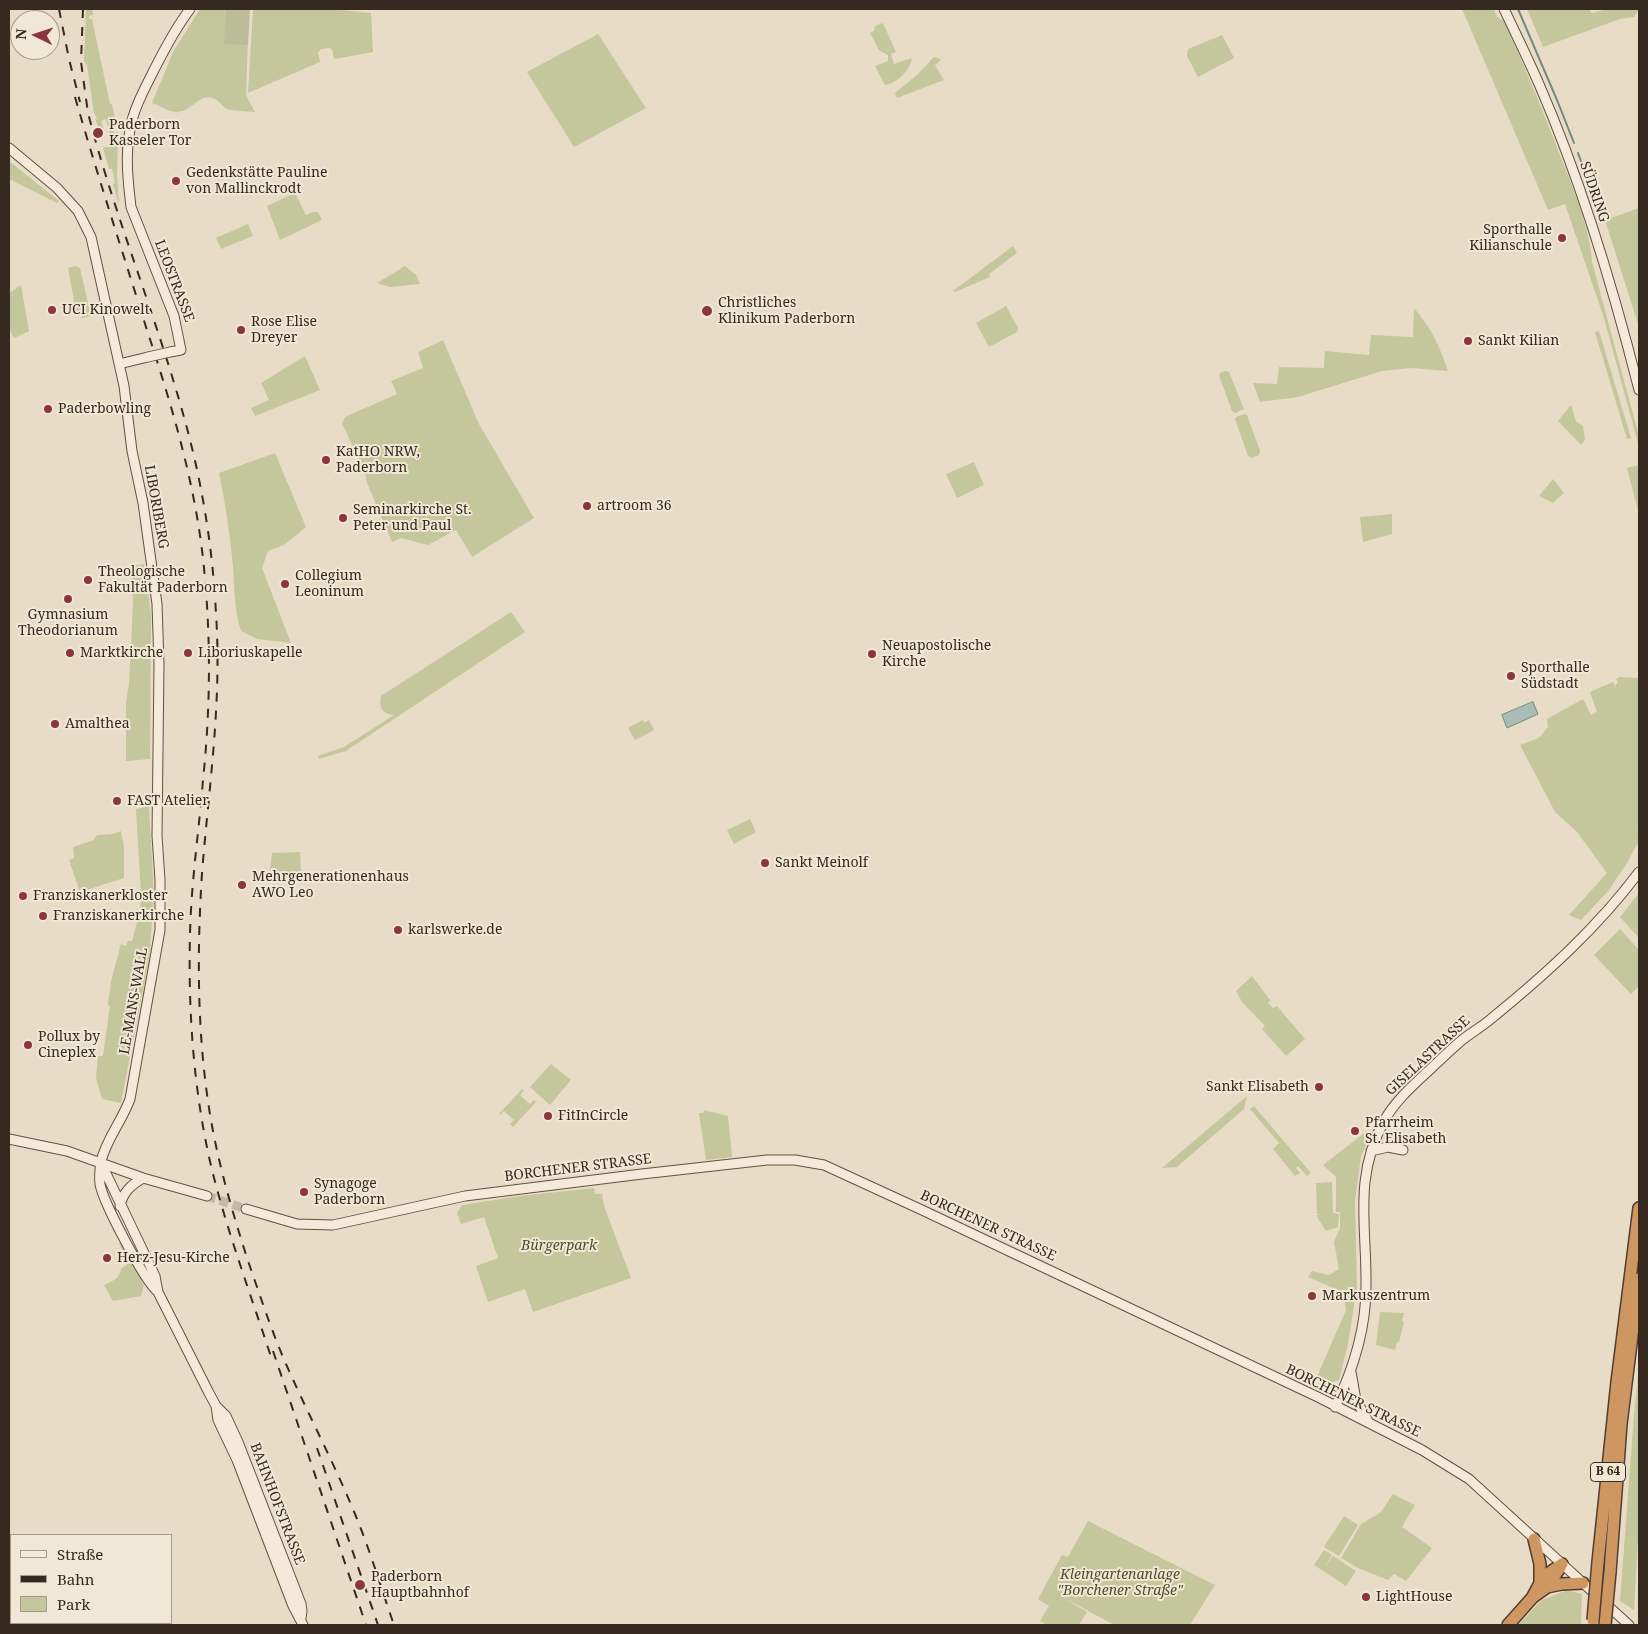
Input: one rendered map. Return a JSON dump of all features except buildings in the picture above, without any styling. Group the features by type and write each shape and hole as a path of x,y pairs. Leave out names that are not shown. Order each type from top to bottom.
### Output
{"highway":[{"name":"B 64","path":"1593,1623 1617,1382 1639,1208"},
{"name":"B 64","path":"1605,1625 1621,1424 1639,1279"},
{"path":"1534,1539 1544,1585"},
{"path":"1508,1625 1544,1585 1549,1573 1562,1564"},
{"path":"1544,1585 1583,1583"}],"main road":[{"name":"LEOSTRASSE","path":"119,364 181,350 176,322 132,207 128,188 129,138 131,124 146,86 164,49 190,9"},
{"name":"SÜDRING","path":"1504,9 1540,85 1585,204 1629,349 1639,390"},
{"name":"LIBORIBERG","path":"9,148 57,188 78,211 91,237 124,386 157,604 159,664 157,777"},
{"name":"LE-MANS-WALL","path":"101,1163 110,1136 122,1118 130,1099 160,934 161,907 157,836 157,777"},
{"name":"GISELASTRASSE","path":"1335,1407 1350,1370 1364,1321 1366,1289 1363,1200 1365,1176 1371,1151 1383,1122 1403,1094 1463,1039 1492,1018 1577,944 1620,898 1639,872"},
{"path":"9,1139 62,1149 143,1178 207,1196"},
{"path":"1371,1151 1388,1147 1403,1150"},
{"name":"BORCHENER STRASSE","path":"246,1209 297,1224 329,1225 465,1196 767,1160 795,1160 820,1164 922,1210 1422,1450 1470,1479 1629,1625"},
{"name":"BAHNHOFSTRASSE","path":"101,1163 155,1276 158,1292 216,1406 218,1420 237,1460 293,1606 302,1622"},
{"name":"BAHNHOFSTRASSE","path":"101,1163 100,1185 103,1194 141,1269 158,1292"},
{"path":"120,1206 128,1188 143,1178"},
{"path":"1350,1370 1356,1400 1369,1423"}],"green space":[{"path":"86,9 92,9 93,15 89,16 89,19 92,19 110,104 112,104 116,123 113,124 114,132 118,132 119,138 112,142 106,119 101,121 104,130 100,131 94,114 87,65 84,61"},
{"path":"200,9 249,9 246,95 255,112 227,109 212,98 201,99 183,111 177,112 152,103 173,52"},
{"path":"226,9 250,9 248,45 224,44"},
{"path":"253,9 330,9 371,13 373,52 334,59 332,49 321,49 318,53 320,62 248,93"},
{"path":"1462,9 1494,9 1497,17 1504,21 1542,109 1585,224 1592,262 1639,436 1639,447 1604,318 1565,204 1548,210"},
{"path":"1527,9 1589,9 1592,13 1607,9 1639,10 1634,17 1620,19 1543,47"},
{"path":"883,23 896,52 891,54 894,64 912,58 909,67 902,76 894,82 885,85 875,66 888,61 888,55 879,50 870,33 874,31 875,26"},
{"path":"598,34 646,108 574,147 527,72"},
{"path":"1222,35 1234,58 1198,77 1187,56 1188,49"},
{"path":"934,57 941,59 935,65 944,80 897,98 895,93 918,74"},
{"path":"115,144 118,146 119,205 113,184 115,183 112,169 109,169 103,148"},
{"path":"9,161 59,201 57,203 9,179"},
{"path":"295,193 306,215 318,212 322,220 280,240 267,206"},
{"path":"1639,208 1639,327 1605,220"},
{"path":"248,224 253,236 221,249 216,238"},
{"path":"1013,246 1017,253 989,274 990,277 955,292 953,291"},
{"path":"75,266 80,268 91,316 82,318 81,313 76,312 68,268"},
{"path":"405,266 417,276 420,284 390,287 377,283"},
{"path":"21,285 29,331 14,338 9,328 9,293"},
{"path":"1006,306 1018,328 1017,332 989,347 976,323"},
{"path":"1414,308 1426,323 1448,371 1411,368 1382,371 1298,397 1260,402 1253,383 1277,384 1279,367 1324,368 1325,351 1369,355 1371,335 1413,337"},
{"path":"1599,331 1631,438 1627,439 1595,332"},
{"path":"443,340 479,424 534,518 472,557 456,530 428,545 401,538 392,542 367,483 365,473 342,423 345,417 397,394 391,381 423,368 418,352"},
{"path":"305,356 320,390 255,416 251,408 269,400 261,383"},
{"path":"1225,371 1229,372 1244,409 1235,413 1232,411 1219,375"},
{"path":"1571,405 1576,421 1583,426 1585,440 1581,445 1558,421"},
{"path":"1245,414 1260,451 1259,455 1252,458 1248,456 1235,419"},
{"path":"275,453 306,527 284,545 268,551 262,568 291,643 257,639 241,631 235,604 233,566 219,473"},
{"path":"974,462 984,485 957,498 946,474"},
{"path":"1639,465 1639,514 1627,468"},
{"path":"1553,479 1564,493 1553,503 1539,496"},
{"path":"1392,514 1392,534 1363,542 1360,517"},
{"path":"144,564 151,614 150,759 126,761 126,703 129,684 133,604 131,566"},
{"path":"511,612 525,632 346,751 319,759 318,756 344,747 394,715 382,710 380,704 381,696"},
{"path":"1619,677 1639,678 1639,826 1635,832 1639,827 1639,841 1609,890 1581,920 1569,915 1607,873 1577,832 1555,812 1520,745 1539,738 1548,727 1547,719 1583,699 1591,715 1597,712 1590,692 1613,682 1617,691 1615,685 1618,683 1616,679"},
{"path":"643,720 644,723 649,720 654,730 635,740 628,728"},
{"path":"149,806 154,897 149,959 121,1103 102,1099 96,1078 98,1056 103,1056 110,1006 108,1005 111,981 121,944 126,946 128,941 132,941 140,911 141,895 136,809"},
{"path":"750,819 756,832 734,844 727,830"},
{"path":"121,831 124,848 124,878 80,892 69,860 74,858 73,847 94,840 97,835 113,834"},
{"path":"300,852 301,874 293,874 292,878 269,879 272,853"},
{"path":"1639,893 1639,938 1620,917"},
{"path":"1620,929 1639,950 1639,986 1631,994 1594,955"},
{"path":"1252,976 1270,1000 1268,1003 1273,1008 1277,1006 1305,1039 1286,1056 1262,1029 1265,1026 1242,1002 1236,991"},
{"path":"551,1064 571,1080 550,1105 530,1087"},
{"path":"522,1089 524,1091 520,1095 530,1104 534,1100 536,1102 513,1127 510,1124 514,1120 504,1111 499,1114"},
{"path":"1247,1096 1244,1109 1177,1167 1162,1168"},
{"path":"1254,1106 1311,1173 1307,1176 1298,1166 1296,1168 1300,1173 1295,1176 1273,1149 1279,1143 1250,1109"},
{"path":"704,1110 728,1116 732,1157 706,1160 699,1113 703,1113"},
{"path":"1367,1131 1368,1140 1361,1156 1355,1201 1357,1287 1348,1344 1339,1380 1328,1384 1316,1379 1346,1310 1343,1292 1308,1277 1312,1271 1329,1275 1339,1269 1334,1242 1340,1228 1340,1212 1336,1212 1336,1177 1323,1165"},
{"path":"1332,1182 1333,1213 1339,1214 1338,1227 1326,1231 1317,1217 1317,1215 1321,1214 1317,1214 1316,1183"},
{"name":"Bürgerpark","path":"594,1188 595,1194 602,1194 604,1206 631,1278 533,1312 525,1289 488,1302 476,1266 498,1258 484,1217 461,1224 457,1213 462,1205 520,1196"},
{"path":"121,1242 144,1285 141,1296 113,1301 104,1285 113,1281 121,1269 128,1264 119,1243"},
{"path":"1380,1312 1404,1313 1402,1321 1404,1322 1395,1350 1376,1345"},
{"path":"1639,1365 1639,1522 1634,1610 1620,1601"},
{"path":"1393,1494 1415,1505 1402,1527 1432,1548 1406,1581 1394,1574 1388,1580 1358,1568 1341,1558 1361,1524 1380,1513"},
{"path":"1344,1516 1358,1525 1339,1556 1324,1547"},
{"name":"Kleingartenanlage \"Borchener Straße\"","path":"1088,1521 1215,1585 1190,1625 1114,1625 1061,1596 1087,1612 1079,1625 1047,1625 1040,1621 1049,1606 1038,1599 1062,1555 1068,1557"},
{"path":"1324,1550 1332,1555 1324,1568 1333,1556 1356,1571 1346,1586 1314,1565"},
{"path":"1567,1590 1582,1594 1581,1625 1518,1625 1542,1600"}],"water":[{"path":"1533,702 1538,714 1507,728 1502,715"}],"waterway":[{"path":"1518,9 1574,143"},
{"path":"1578,153 1588,180"}],"tunnel":[{"path":"207,1196 246,1209"}],"railway":[{"path":"59,9 80,102"},
{"path":"83,9 81,62 88,113 99,154 178,395 199,480 213,569 217,647 216,711 202,873 199,932 200,1020 205,1079 212,1127 236,1223 271,1325 286,1364 355,1514 371,1555 394,1625"},
{"path":"75,97 175,420 197,514 207,604 209,679 205,755 193,877 190,965 191,1025 201,1115 213,1174 233,1244 272,1360"},
{"path":"273,1351 366,1625"},
{"path":"317,1448 378,1625"}],"place":[{"name":"Paderborn Kasseler Tor","path":"98,133"},
{"name":"Gedenkstätte Pauline von Mallinckrodt","path":"176,181"},
{"name":"Sporthalle Kilianschule","path":"1562,238"},
{"name":"UCI Kinowelt","path":"52,310"},
{"name":"Christliches Klinikum Paderborn","path":"707,311"},
{"name":"Rose Elise Dreyer","path":"241,330"},
{"name":"Sankt Kilian","path":"1468,341"},
{"name":"Paderbowling","path":"48,409"},
{"name":"KatHO NRW, Paderborn","path":"326,460"},
{"name":"artroom 36","path":"587,506"},
{"name":"Seminarkirche St. Peter und Paul","path":"343,518"},
{"name":"Theologische Fakultät Paderborn","path":"88,580"},
{"name":"Collegium Leoninum","path":"285,584"},
{"name":"Gymnasium Theodorianum","path":"68,599"},
{"name":"Marktkirche","path":"70,653"},
{"name":"Liboriuskapelle","path":"188,653"},
{"name":"Neuapostolische Kirche","path":"872,654"},
{"name":"Sporthalle Südstadt","path":"1511,676"},
{"name":"Amalthea","path":"55,724"},
{"name":"FAST Atelier","path":"117,801"},
{"name":"Sankt Meinolf","path":"765,863"},
{"name":"Mehrgenerationenhaus AWO Leo","path":"242,885"},
{"name":"Franziskanerkloster","path":"23,896"},
{"name":"Franziskanerkirche","path":"43,916"},
{"name":"karlswerke.de","path":"398,930"},
{"name":"Pollux by Cineplex","path":"28,1045"},
{"name":"Sankt Elisabeth","path":"1319,1087"},
{"name":"FitInCircle","path":"548,1116"},
{"name":"Pfarrheim St. Elisabeth","path":"1355,1131"},
{"name":"Synagoge Paderborn","path":"304,1192"},
{"name":"Herz-Jesu-Kirche","path":"107,1258"},
{"name":"Markuszentrum","path":"1312,1296"},
{"name":"Paderborn Hauptbahnhof","path":"360,1585"},
{"name":"LightHouse","path":"1366,1597"}]}
